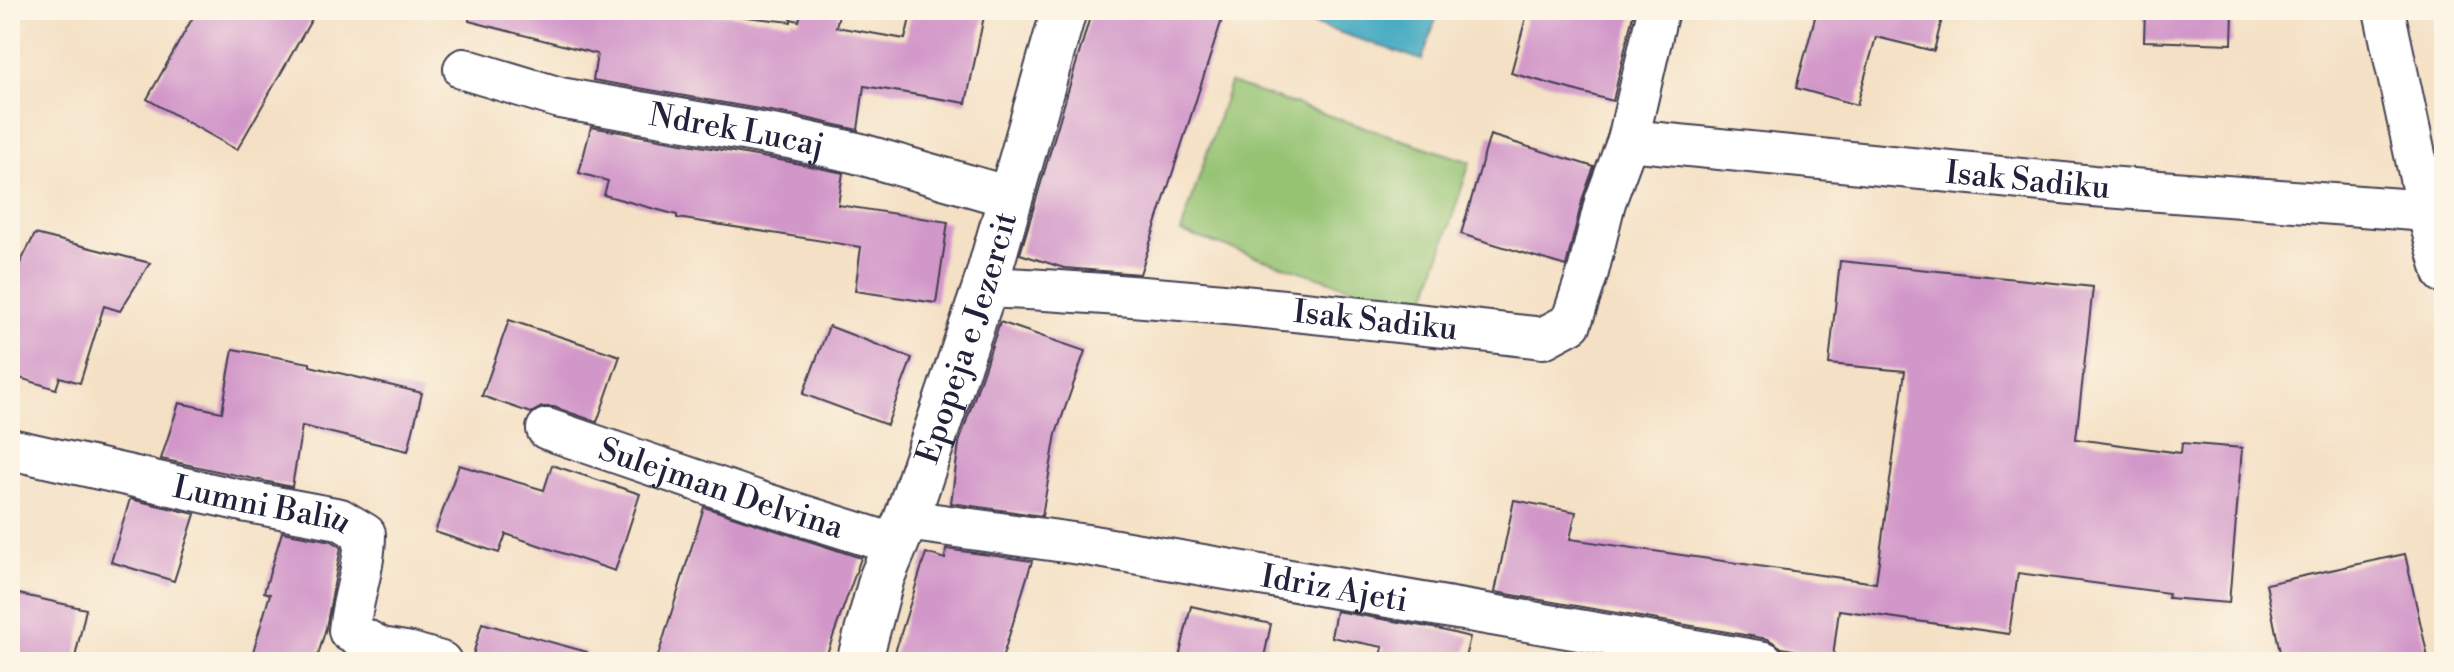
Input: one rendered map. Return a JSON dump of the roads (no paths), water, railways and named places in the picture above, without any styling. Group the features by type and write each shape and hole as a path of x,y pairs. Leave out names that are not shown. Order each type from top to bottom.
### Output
{"main road":[{"name":"Epopeja e Jezercit","path":"859,662 882,577 902,532 985,287 1064,10"}],"street":[{"name":"Isak Sadiku","path":"985,287 1308,313 1543,338 1571,323 1588,272 1605,202 1628,140 1658,10"},
{"path":"2384,10 2427,211 2444,273"},
{"name":"Ndrek Lucaj","path":"464,69 560,98 857,153 1009,197"},
{"name":"Isak Sadiku","path":"1628,140 2093,186 2427,211"},
{"name":"Sulejman Delvina","path":"547,429 836,528 902,532"},
{"name":"Lumni Baliu","path":"10,449 243,501 340,519 365,534 365,558 352,604 349,631 381,648 441,662"},
{"name":"Idriz Ajeti","path":"902,532 1087,545 1761,662"}],"water":[{"path":"1292,10 1439,10 1422,60 1290,16"}]}
